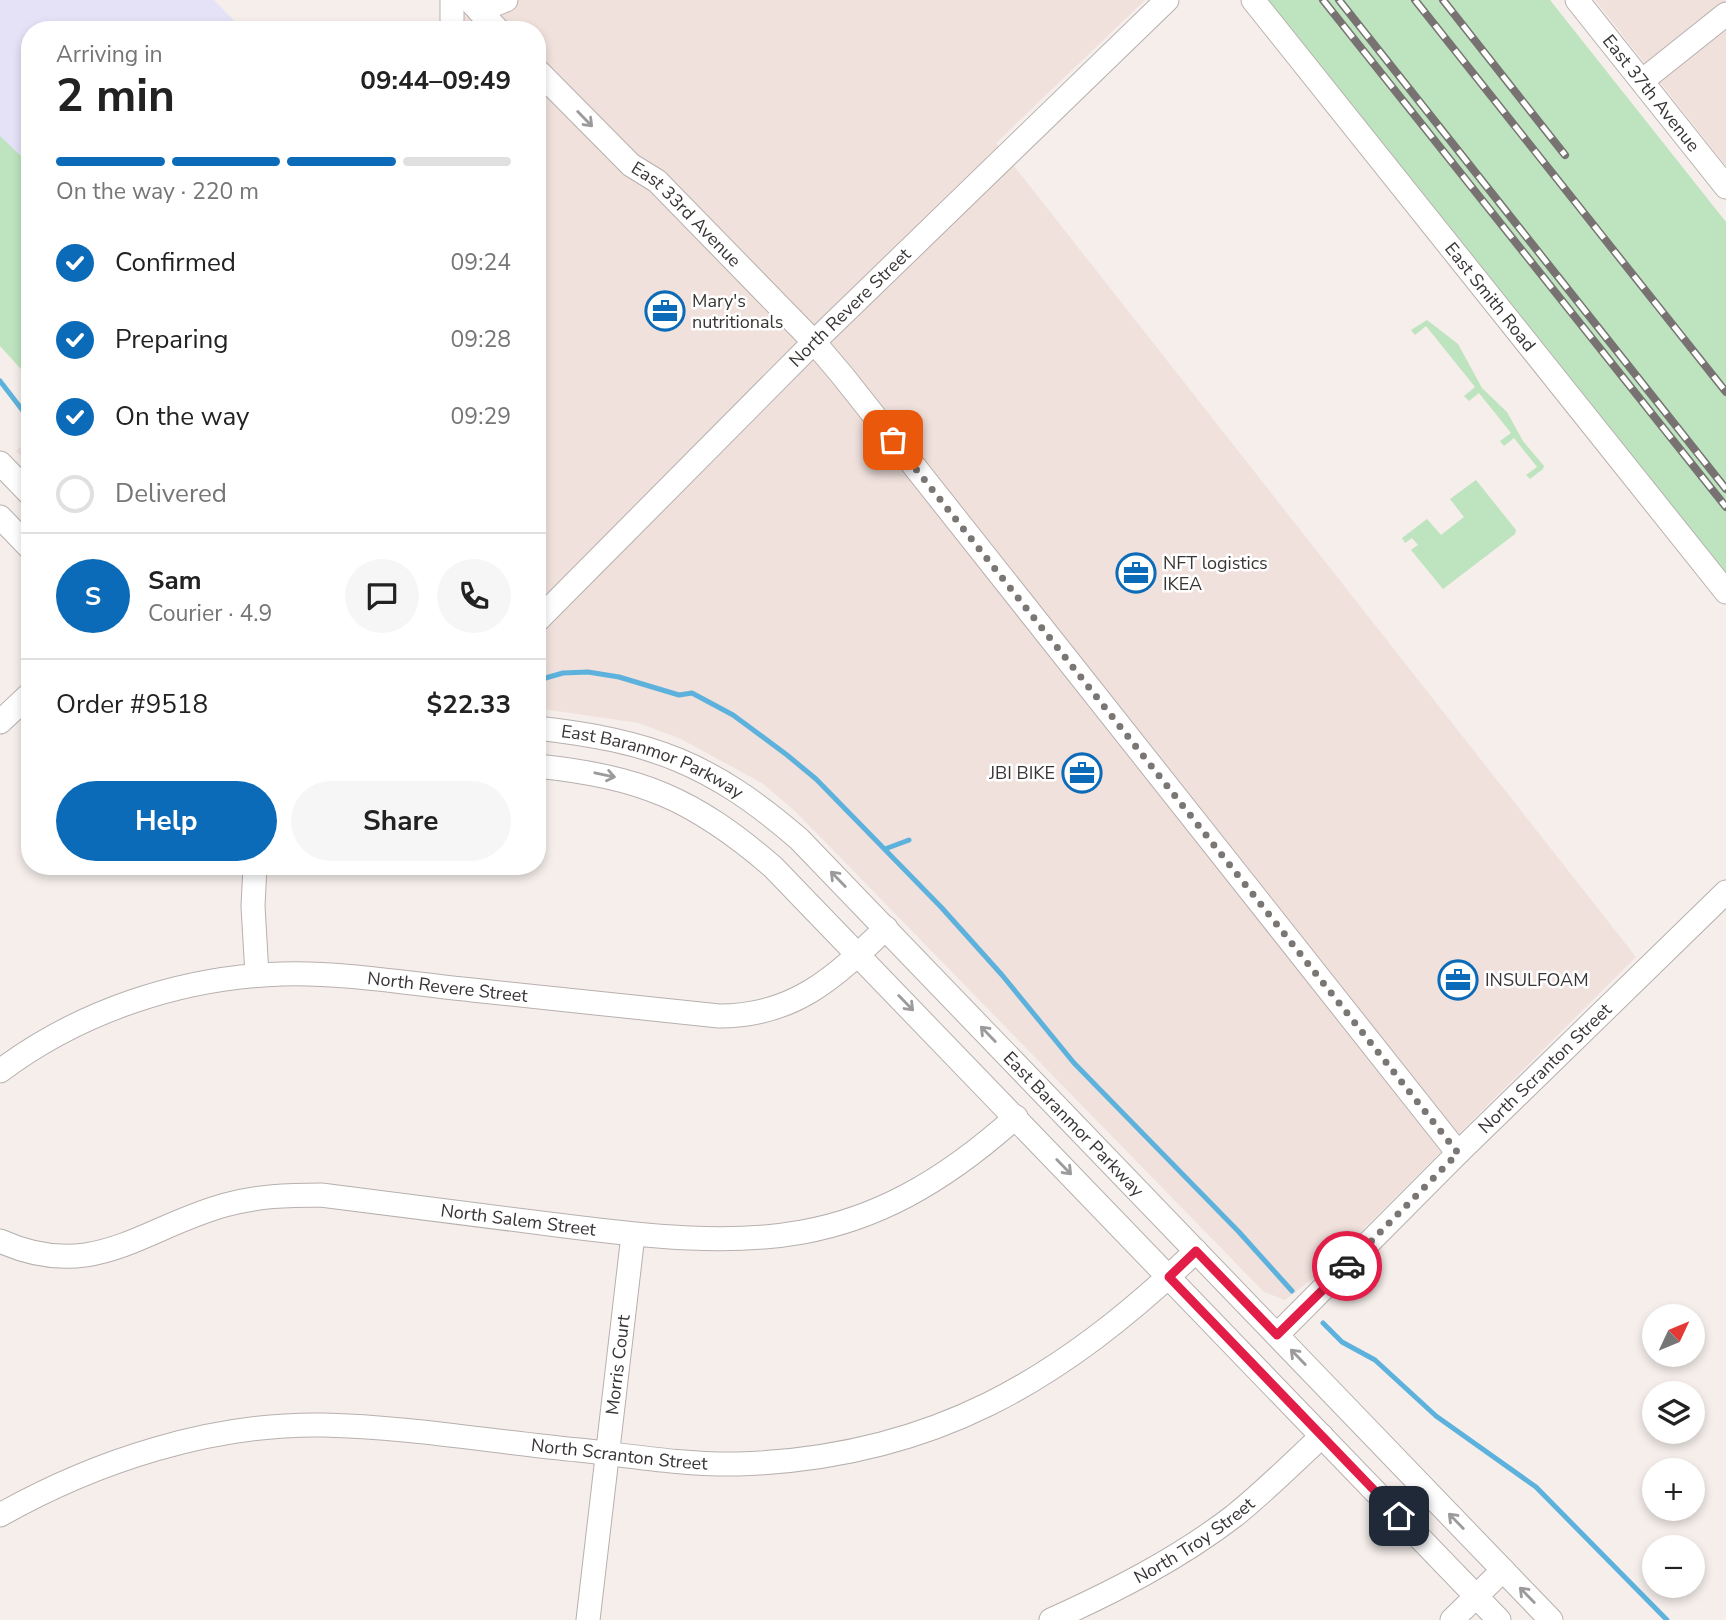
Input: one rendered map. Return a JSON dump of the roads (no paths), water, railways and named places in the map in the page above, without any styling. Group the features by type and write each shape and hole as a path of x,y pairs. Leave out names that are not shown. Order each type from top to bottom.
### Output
{"street":[{"path":"452,21 453,0"},
{"path":"474,5 506,0"},
{"name":"North Revere Street","path":"546,612 814,342 1167,0"},
{"name":"East Smith Road","path":"1253,0 1726,592"},
{"name":"East 37th Avenue","path":"1577,0 1726,187"},
{"path":"474,5 489,21"},
{"path":"1642,81 1726,14"},
{"name":"East 33rd Avenue","path":"546,79 631,165 657,181 814,342 1458,1153"},
{"path":"0,463 21,479"},
{"path":"0,517 21,539"},
{"path":"0,722 21,702"},
{"name":"East Baranmor Parkway","path":"546,729 591,734 640,744 709,772 737,789 799,839 1551,1620"},
{"name":"East Baranmor Parkway","path":"546,767 630,781 699,811 773,867 1499,1620"},
{"path":"255,875 253,906 257,975"},
{"name":"North Scranton Street","path":"1277,1335 1458,1153 1726,892"},
{"name":"North Revere Street","path":"0,1071 55,1036 111,1009 161,993 257,975 285,973 387,981 736,1016 760,1013 800,999 832,978 886,928"},
{"name":"North Salem Street","path":"0,1241 22,1249 55,1255 110,1251 225,1205 288,1195 321,1195 633,1235 703,1240 757,1239 797,1234 848,1220 918,1191 988,1142 1016,1117"},
{"name":"Morris Court","path":"589,1620 633,1235"},
{"name":"North Scranton Street","path":"0,1515 62,1484 106,1466 198,1439 275,1427 385,1428 678,1463 741,1464 825,1455 915,1434 983,1408 1049,1372 1098,1338 1196,1251"},
{"name":"North Troy Street","path":"1051,1620 1129,1583 1206,1536 1258,1496 1322,1436"},
{"path":"1452,1620 1503,1570"}],"waterway":[{"path":"0,381 21,408"},
{"path":"546,678 563,673 588,672 619,677 679,695 692,693 733,715 787,755 816,779 941,907 1002,975 1074,1063 1239,1232 1292,1291"},
{"path":"885,849 909,840"},
{"path":"1323,1323 1342,1342 1375,1360 1436,1416 1536,1487 1667,1620"}],"railway":[{"path":"1323,0 1726,507"},
{"path":"1339,0 1726,489"},
{"path":"1415,0 1726,392"},
{"path":"1443,0 1565,155"}],"place":[{"name":"Mary's nutritionals","path":"665,311"},
{"name":"NFT logistics IKEA","path":"1136,573"},
{"name":"JBI BIKE","path":"1082,773"},
{"name":"INSULFOAM","path":"1458,980"}]}
